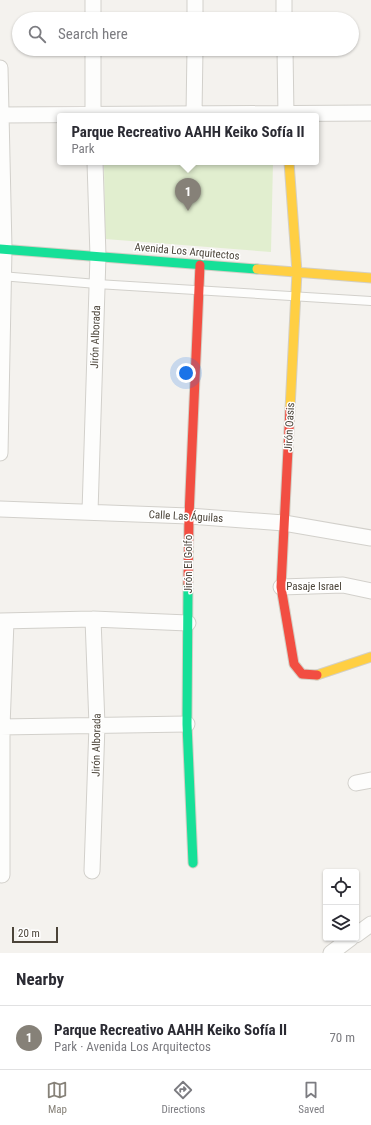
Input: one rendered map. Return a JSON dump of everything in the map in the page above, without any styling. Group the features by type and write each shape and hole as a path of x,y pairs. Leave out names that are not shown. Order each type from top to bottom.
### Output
{"street":[{"path":"93,0 93,12"},
{"path":"195,0 195,12"},
{"path":"284,0 284,12"},
{"path":"93,56 93,113"},
{"path":"194,113 195,56"},
{"path":"285,56 286,113"},
{"path":"0,68 2,249 0,453"},
{"path":"319,114 371,113"},
{"path":"0,115 57,115"},
{"name":"Jirón Alborada","path":"90,512 98,256 95,165"},
{"name":"Jirón Oasis","path":"289,165 297,272 281,586 294,664 302,674 316,675 371,657"},
{"name":"Avenida Los Arquitectos","path":"2,249 371,278"},
{"name":"Jirón El Golfo","path":"193,863 187,724 189,516 200,265"},
{"name":"Calle Las Águilas","path":"0,509 189,516 284,523 371,538"},
{"name":"Pasaje Israel","path":"281,586 343,585 371,591"},
{"path":"2,875 1,727 3,621 93,619 188,623"},
{"name":"Jirón Alborada","path":"92,871 97,725 93,619"},
{"path":"1,727 187,724"},
{"path":"356,784 371,780"},
{"path":"331,953 347,941"}],"lane":[{"path":"1,276 199,291 371,301"}],"green space":[{"path":"104,165 273,165 271,252 105,239"}],"traffic: fast":[{"path":"0,249 257,269"},
{"path":"188,584 187,724 193,863"}],"traffic: slow":[{"path":"289,165 297,272 290,409"},
{"path":"257,269 371,278"},
{"path":"317,675 371,657"}],"traffic: jam":[{"path":"188,584 189,516 200,265"},
{"path":"290,409 281,587 294,664 302,674 317,675"}],"place":[{"name":"Parque Recreativo AAHH Keiko Sofía II","path":"188,211"}]}
